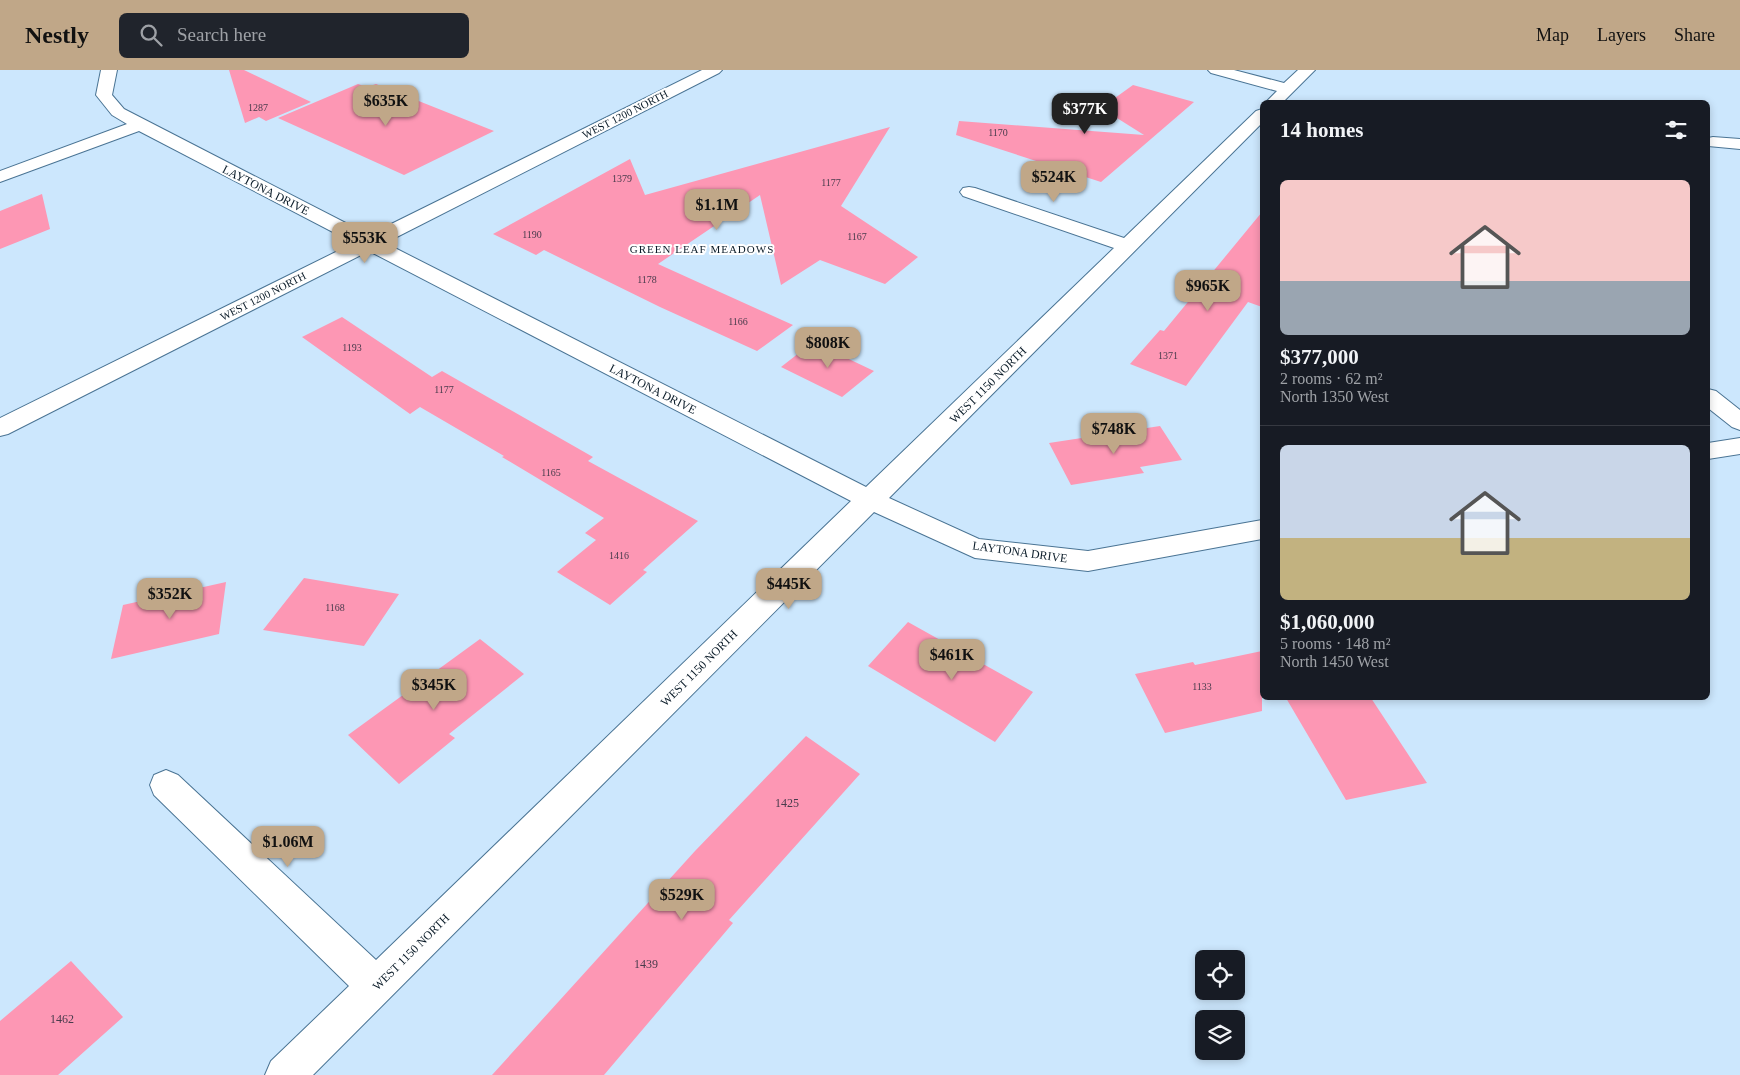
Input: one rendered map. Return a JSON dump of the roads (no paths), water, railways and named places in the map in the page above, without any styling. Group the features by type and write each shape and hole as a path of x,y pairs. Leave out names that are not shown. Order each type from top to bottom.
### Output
{"street":[{"name":"LAYTONA DRIVE","path":"109,70 104,95 118,112 140,125 870,500 975,548 1088,561 1260,530"},
{"name":"WEST 1200 NORTH","path":"0,428 714,70"},
{"path":"1216,70 1288,89"},
{"path":"1276,100 1307,70"},
{"name":"WEST 1150 NORTH","path":"285,1075 1260,116"},
{"path":"0,177 140,125"},
{"path":"1713,142 1740,144"},
{"path":"969,192 1128,246"},
{"path":"1710,398 1740,422"},
{"path":"1710,451 1740,446"},
{"path":"166,785 376,986"}],"district":[{"name":"GREEN LEAF MEADOWS","path":"702,249"}]}
